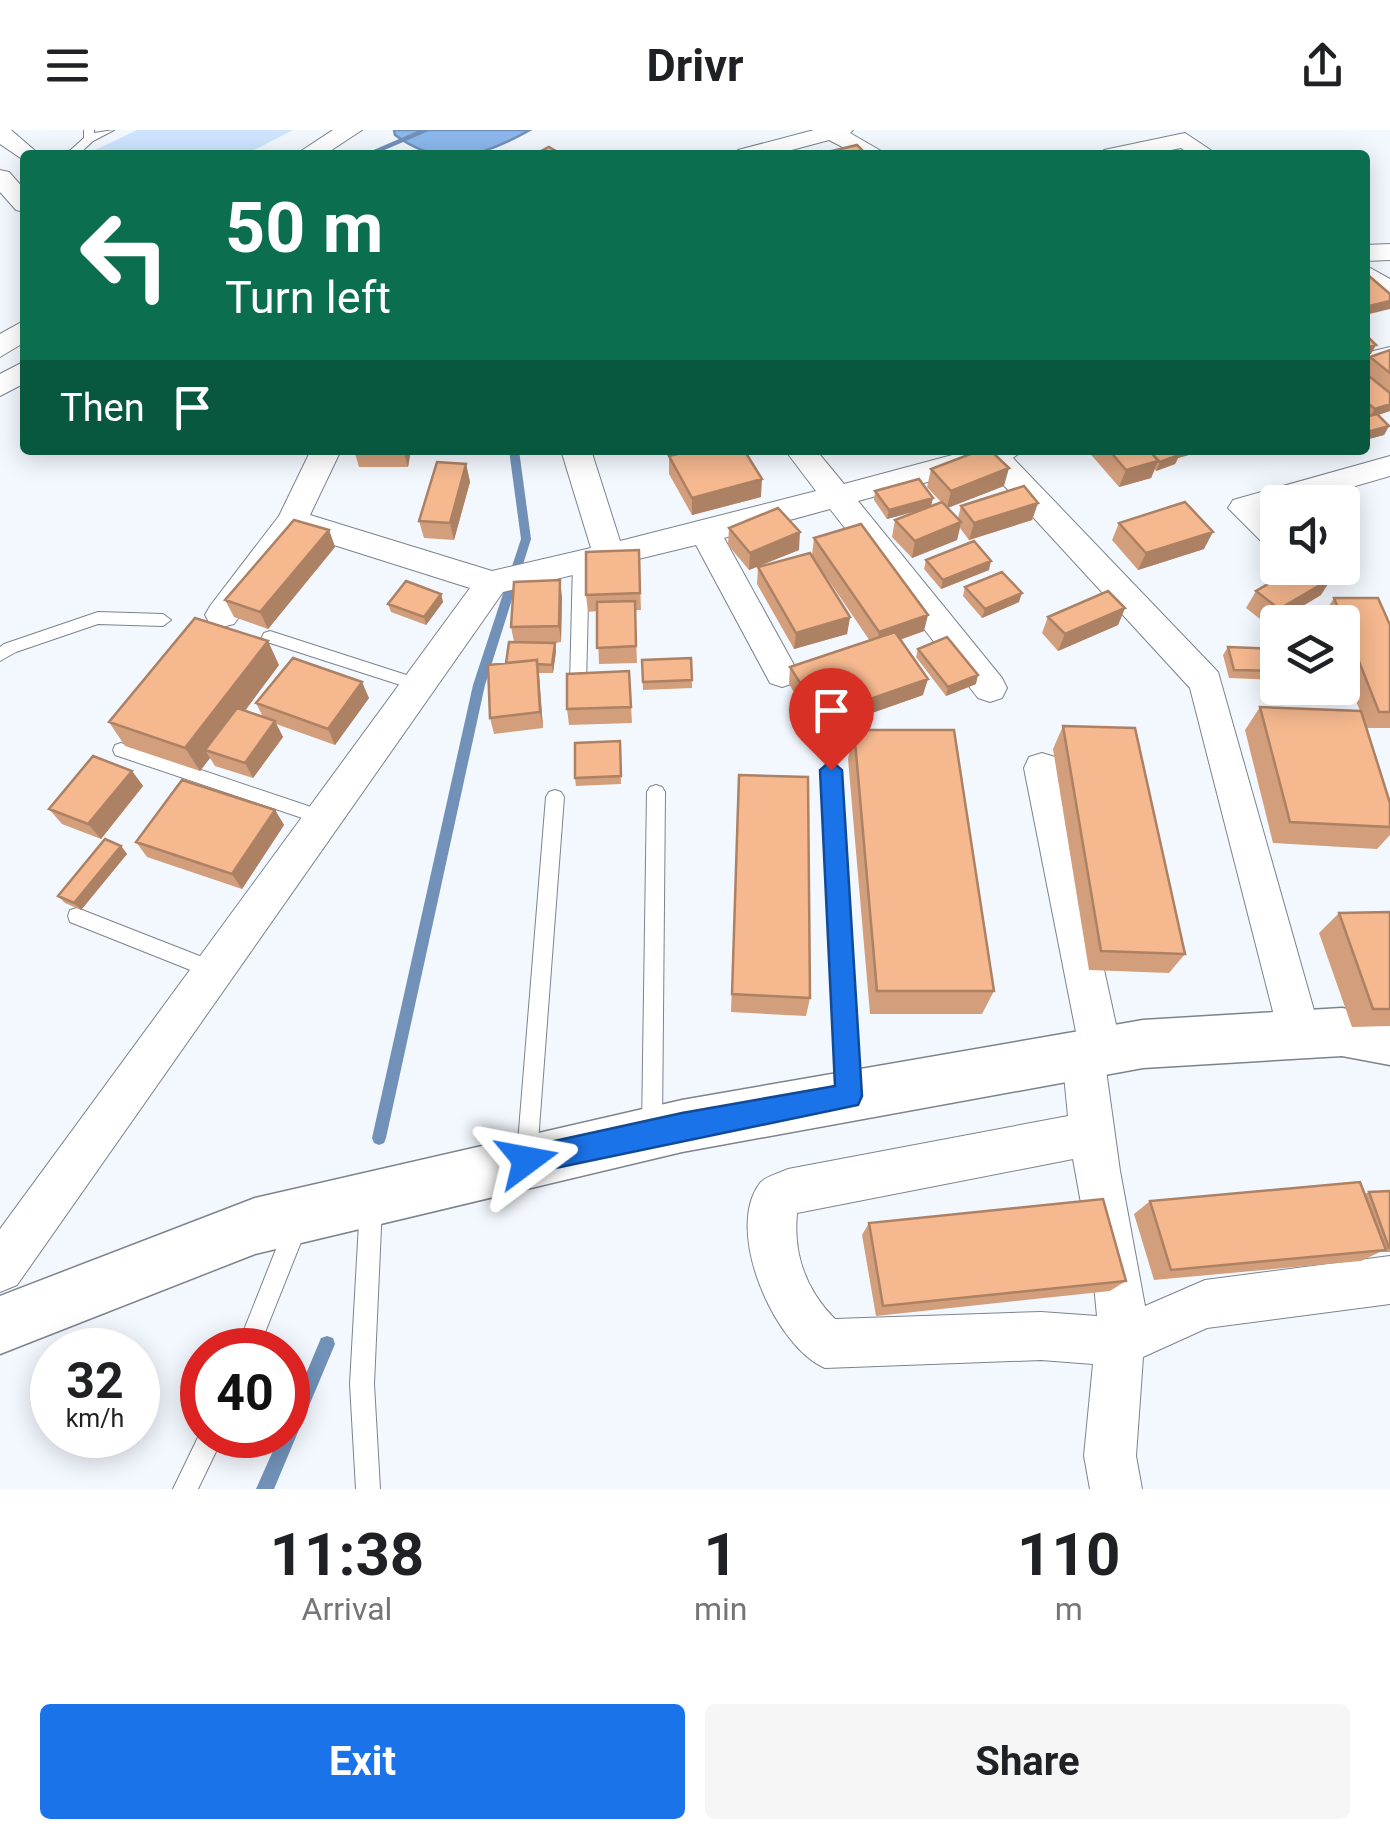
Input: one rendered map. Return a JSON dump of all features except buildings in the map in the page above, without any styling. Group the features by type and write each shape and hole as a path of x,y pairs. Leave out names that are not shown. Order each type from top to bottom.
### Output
{"street":[{"path":"316,150 350,130"},
{"path":"765,150 836,131 868,150"},
{"path":"0,133 22,150"},
{"path":"1129,150 1179,135 1199,150"},
{"path":"0,176 20,199"},
{"path":"1370,277 1390,292"},
{"path":"0,348 20,332"},
{"path":"222,615 292,521 324,455"},
{"path":"577,455 595,558"},
{"path":"804,455 990,688"},
{"path":"292,521 494,583 705,532 981,455"},
{"path":"1000,455 1206,682 1300,1034"},
{"path":"1324,485 1390,466"},
{"path":"1260,503 1244,508 1260,523"},
{"path":"705,532 782,674"},
{"path":"0,1268 494,583"},
{"path":"1042,768 1092,1053 1093,1133 1100,1186 1119,1263 1123,1302 1110,1456 1116,1489"},
{"path":"0,1325 193,1247 302,1213 652,1133 1144,1044 1342,1032 1390,1041"},
{"path":"1093,1133 788,1192 778,1198 770,1223 778,1275 807,1328 825,1344 1041,1336 1120,1342 1204,1304 1390,1280"}],"lane":[{"path":"89,134 109,130"},
{"path":"578,684 595,558"},
{"path":"0,656 10,648 98,618 163,620"},
{"path":"270,636 419,684"},
{"path":"120,750 323,818"},
{"path":"831,770 848,1096"},
{"path":"652,1133 656,792"},
{"path":"527,1160 555,797"},
{"path":"77,916 214,970"},
{"path":"368,1489 362,1384 372,1196"},
{"path":"256,1328 302,1213"},
{"path":"185,1489 200,1458"}],"shaded area":[{"path":"137,130 293,130 254,150 95,150"}],"water":[{"path":"394,130 530,130 487,150 423,150 395,135"}],"waterway":[{"path":"378,150 427,130"},
{"path":"379,1138 479,685 526,539 515,455"},
{"path":"265,1489 327,1344"}],"route":[{"path":"527,1160 682,1126 848,1096 831,770"}]}
